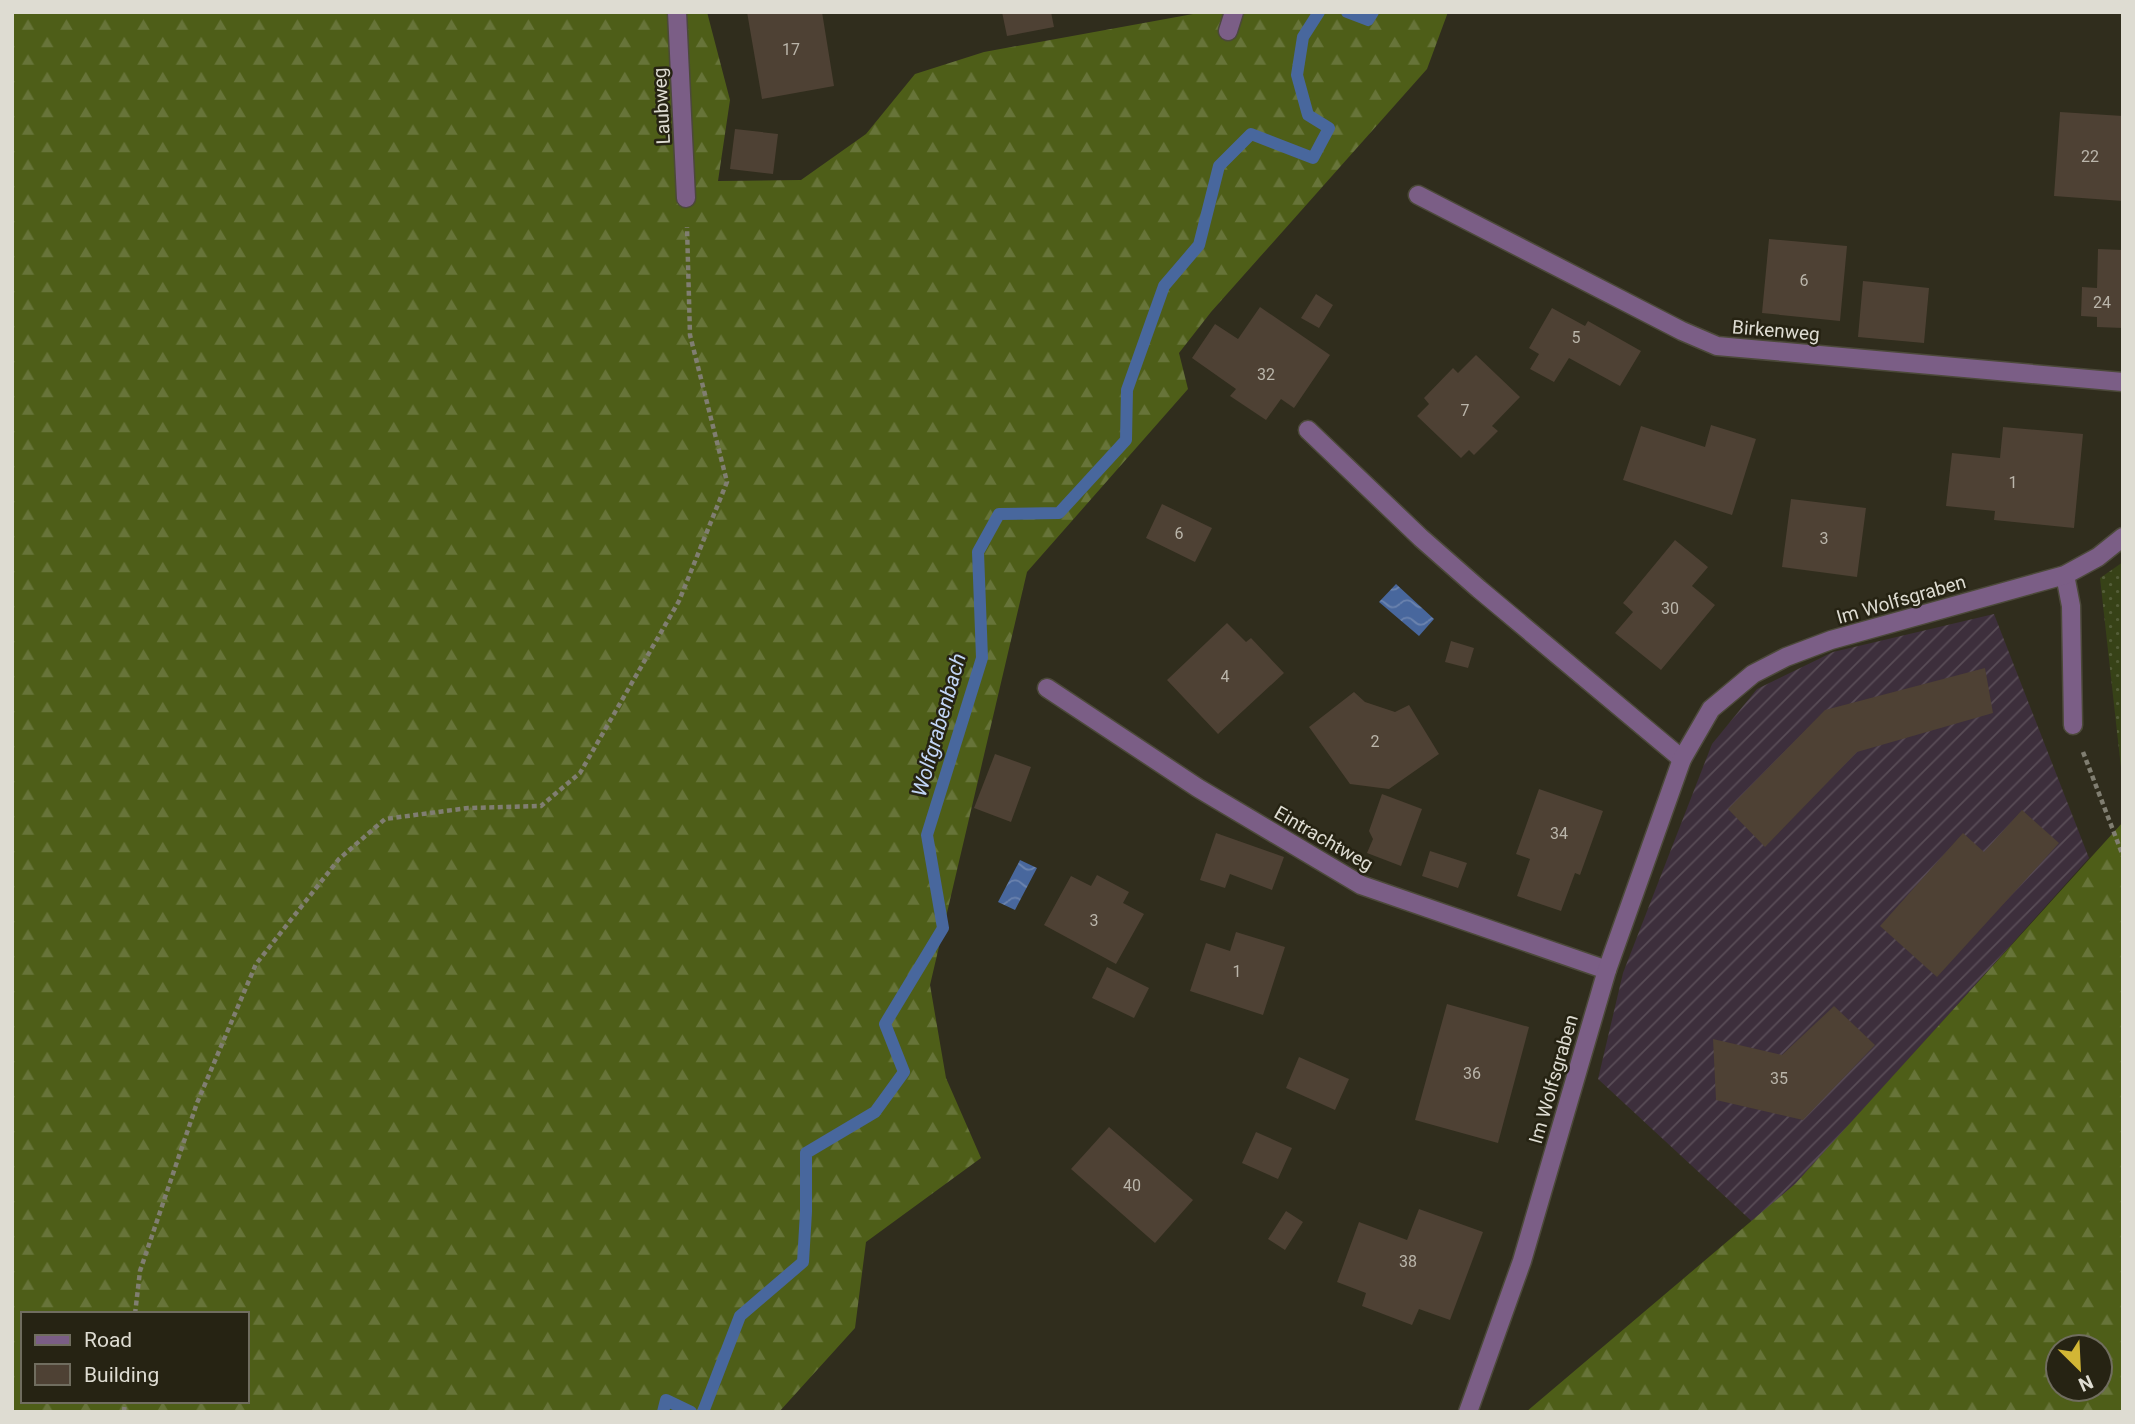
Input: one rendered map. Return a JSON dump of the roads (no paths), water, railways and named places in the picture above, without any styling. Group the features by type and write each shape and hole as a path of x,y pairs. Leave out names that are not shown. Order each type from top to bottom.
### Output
{"street":[{"name":"Laubweg","path":"677,12 687,198"},
{"path":"1228,31 1234,12"},
{"name":"Birkenweg","path":"1418,195 1682,331 1717,346 2123,382"},
{"path":"1308,430 1421,538 1682,759"},
{"name":"Im Wolfsgraben","path":"1468,1412 1522,1261 1607,970 1682,759 1711,709 1753,674 1786,657 1831,640 2065,575 2098,557 2123,537"},
{"path":"2065,575 2071,606 2073,725"},
{"name":"Eintrachtweg","path":"1047,688 1198,788 1361,885 1607,970"}],"water":[{"path":"1396,584 1434,619 1419,636 1379,602"},
{"path":"1020,860 1037,868 1015,910 998,902"}],"waterway":[{"name":"Wolfgrabenbach","path":"703,1412 740,1316 803,1262 806,1153 875,1112 904,1072 885,1024 943,928 927,835 982,658 978,552 999,514 1059,513 1126,440 1127,390 1164,286 1199,245 1219,166 1251,134 1313,158 1329,128 1308,115 1297,75 1303,37 1319,12"},
{"name":"Wolfgrabenbach","path":"1347,12 1368,20 1373,12"},
{"name":"Wolfgrabenbach","path":"663,1412 666,1400 691,1412"}]}
